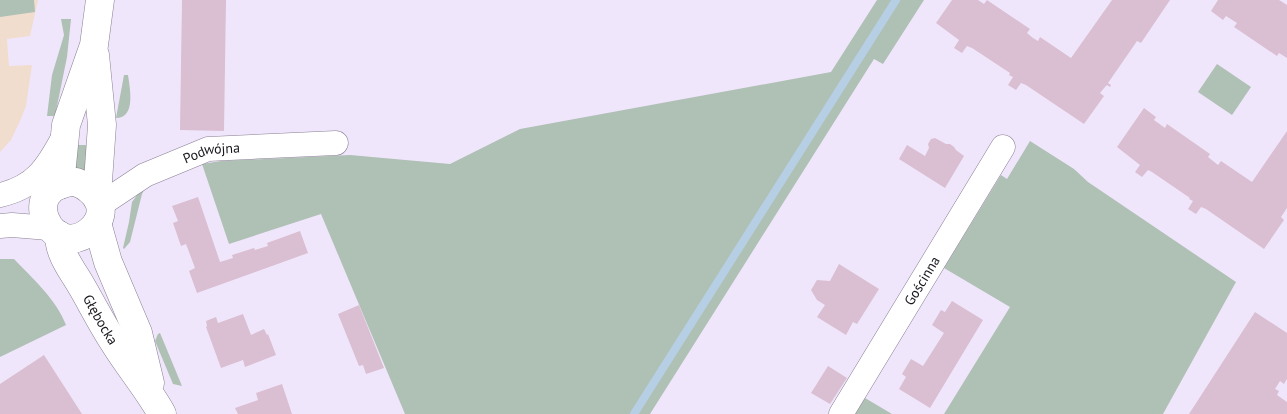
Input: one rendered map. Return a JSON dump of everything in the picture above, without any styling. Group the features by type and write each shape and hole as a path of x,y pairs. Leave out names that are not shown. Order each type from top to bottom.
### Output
{"street":[{"name":"Głębocka","path":"100,0 94,45 66,126 54,190 44,204 43,212 54,232 62,253 114,343 157,405"},
{"name":"Głębocka","path":"94,45 102,125 98,207 108,262 138,333 157,405"},
{"path":"3,194 28,184 42,173 63,138"},
{"name":"Podwójna","path":"98,207 145,175 208,150 336,143"},
{"name":"Gościnna","path":"841,414 1003,147"},
{"path":"0,226 12,225 54,232 69,238 80,236 90,231 98,207 90,189 76,182 54,190 3,194"}],"shaded area":[{"path":"0,0 38,0 30,36 7,39 9,66 32,65 26,106 11,140 0,152"}],"green space":[{"path":"0,0 34,0 35,12 0,17"},
{"path":"877,0 924,0 883,64 874,59 650,414 405,414 321,214 229,244 202,164 221,161 350,155 450,164 520,129 831,72"},
{"path":"61,19 71,19 67,57 55,116 47,116 52,75 64,35"},
{"path":"1217,64 1251,87 1232,115 1198,92"},
{"path":"124,75 128,75 129,108 122,117 116,118"},
{"path":"1030,141 1074,169 1088,182 1236,282 1163,414 944,414 1010,307 944,268 1001,175 1007,179"},
{"path":"74,145 89,145 89,172 72,172"},
{"path":"144,190 130,242 124,249 132,202"},
{"path":"0,259 14,259 50,298 66,325 0,357"},
{"path":"160,333 182,386 173,384 155,341"},
{"path":"865,398 892,414 855,414"}],"building":[{"path":"182,0 226,0 224,131 180,130"},
{"path":"952,0 978,0 984,4 987,0 1030,29 1027,33 1033,38 1038,41 1040,37 1071,58 1112,0 1170,0 1141,43 1137,41 1108,83 1111,85 1110,87 1107,85 1100,93 1104,96 1084,124 1026,85 1021,83 1016,90 1008,85 1013,77 1009,75 1010,73 972,48 967,46 962,53 954,48 959,40 936,23"},
{"path":"1218,0 1279,0 1287,5 1287,58 1279,53 1277,56 1234,27 1237,23 1226,16 1223,20 1211,11"},
{"path":"1144,108 1156,117 1154,120 1165,128 1167,124 1210,154 1208,157 1218,165 1221,161 1252,182 1287,131 1287,208 1281,217 1284,220 1264,249 1206,209 1201,207 1196,214 1188,209 1193,201 1152,172 1148,170 1142,177 1135,172 1140,165 1117,147"},
{"path":"935,138 950,144 964,156 945,188 899,159 907,145 925,156 929,148 928,144 931,139"},
{"path":"198,197 220,262 233,258 232,255 268,246 267,243 300,231 308,253 197,293 189,271 195,268 186,244 181,246 173,223 178,221 172,206"},
{"path":"839,264 879,289 857,324 853,322 846,335 817,317 825,305 817,300 811,290 817,280 830,281"},
{"path":"952,301 983,320 930,408 899,389 906,377 902,374 911,359 923,366 944,333 932,325 941,310 945,312"},
{"path":"359,305 384,368 366,374 363,365 359,366 338,314"},
{"path":"1255,312 1287,333 1287,379 1284,384 1280,381 1275,389 1279,391 1277,395 1287,402 1287,414 1189,414"},
{"path":"243,314 251,335 264,329 268,334 276,355 245,367 243,360 221,368 206,327 206,321 216,317 218,323"},
{"path":"44,355 82,414 0,414 0,384"},
{"path":"828,366 847,378 830,404 811,393"},
{"path":"282,384 292,414 238,414 235,408 258,400 256,393"}],"waterway":[{"path":"634,414 896,0"}]}
